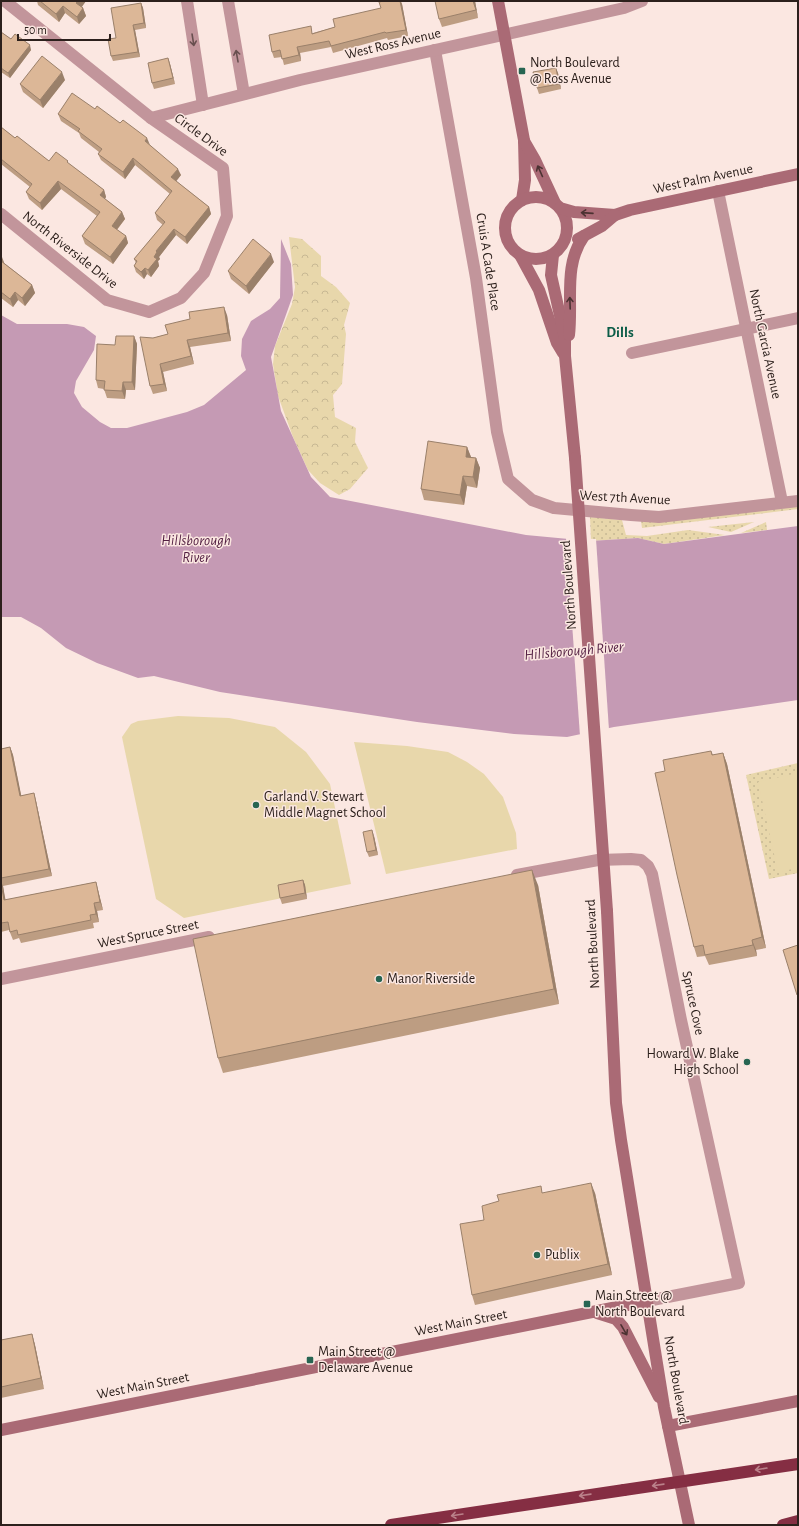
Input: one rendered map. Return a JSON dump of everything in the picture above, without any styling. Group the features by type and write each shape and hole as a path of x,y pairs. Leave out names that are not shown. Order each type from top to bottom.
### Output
{"highway":[{"path":"391,1525 798,1464"},
{"path":"783,1525 798,1521"}],"street":[{"path":"5,1 151,118"},
{"path":"187,1 203,104"},
{"path":"228,1 244,94"},
{"path":"498,1 524,140 525,180 522,200"},
{"name":"West Ross Avenue","path":"151,118 300,80 624,8 642,1"},
{"name":"Cruis A Cade Place","path":"435,50 476,278 497,432 508,479"},
{"name":"Circle Drive","path":"151,118 223,168 227,216 204,273"},
{"path":"524,140 535,160 558,205 567,223 568,232 565,242 556,252 545,258 536,260 528,259 512,250 507,242 504,232 508,214 514,206 522,200 535,196 542,197 558,205"},
{"name":"West Palm Avenue","path":"556,252 602,226 615,215 630,210 798,174"},
{"name":"North Garcia Avenue","path":"718,191 782,502"},
{"name":"West Palm Avenue","path":"558,205 574,212 615,215"},
{"name":"North Riverside Drive","path":"1,214 107,300 149,312 181,298 204,273"},
{"path":"565,356 569,333 569,287 573,261 577,245 584,236"},
{"name":"North Boulevard","path":"556,252 551,275 564,332 575,458 607,911 616,1103 624,1164 664,1407 689,1525"},
{"name":"North Boulevard","path":"520,255 539,290 558,343 565,356"},
{"path":"632,353 798,318"},
{"name":"West 7th Avenue","path":"508,479 532,500 554,508 623,515 658,517 798,501"},
{"name":"Spruce Cove","path":"506,877 598,860 641,860 648,866 652,874 681,1020 739,1283"},
{"name":"West Spruce Street","path":"1,979 224,934"},
{"name":"West Main Street","path":"1,1430 739,1283"},
{"path":"592,1312 605,1314 616,1319 623,1327 664,1407"},
{"path":"668,1426 798,1400"}],"green space":[{"path":"289,237 302,239 321,256 321,276 336,287 350,303 344,325 346,334 342,384 333,395 335,417 356,428 355,442 368,468 350,489 339,495 320,483 308,470 293,437 278,396 273,364 275,346 292,304 295,287"},
{"path":"798,506 798,509 642,528 641,521"},
{"path":"590,517 622,520 626,535 647,536 688,530 725,535 664,544 638,538 591,541"},
{"path":"754,522 731,532 708,527"},
{"path":"766,522 767,530 741,533"},
{"path":"178,716 229,718 275,727 306,752 330,784 351,884 184,918 156,899 122,737 131,724 138,721"},
{"path":"354,742 407,746 448,752 467,762 484,774 503,797 516,833 517,849 386,874"},
{"path":"798,763 798,873 769,879 746,775"},
{"path":"798,773 798,868 778,872 758,782"}],"water":[{"name":"Hillsborough River","path":"281,239 291,264 293,295 271,357 281,411 311,477 330,497 526,535 590,541 638,538 664,544 798,526 798,700 614,727 567,737 514,734 417,722 220,692 154,676 138,678 97,663 66,648 41,628 21,617 1,617 1,315 17,324 67,324 84,327 96,336 94,350 76,381 74,393 82,407 100,422 111,428 127,428 187,412 204,405 246,370 241,356 242,339 251,321 270,309 280,298"}],"pier":[{"path":"566,538 596,539 609,730 580,736"}],"building":[{"path":"40,1 78,1 76,3 83,8 77,17 63,6 56,14"},
{"path":"400,1 406,30 385,32 331,46 329,41 297,47 299,55 282,59 280,50 272,52 269,35 311,26 312,34 335,27 333,19 381,8 379,2"},
{"path":"435,1 473,1 476,10 439,19"},
{"path":"141,3 144,23 133,25 138,52 111,56 108,39 116,38 111,8"},
{"path":"1,32 11,39 15,34 30,45 8,73 1,68"},
{"path":"42,56 62,72 40,100 20,84"},
{"path":"168,58 173,78 152,83 148,63"},
{"path":"556,68 559,84 537,88 533,72"},
{"path":"72,93 95,109 97,106 120,123 123,120 147,138 145,141 178,169 171,177 209,207 185,237 174,229 156,251 157,252 154,257 157,259 148,270 145,268 141,272 134,266 137,261 134,259 165,222 155,213 172,191 133,158 123,172 98,154 102,149 78,131 80,129 58,114"},
{"path":"1,127 15,138 17,136 49,161 56,152 104,190 100,195 122,212 112,226 126,236 110,257 82,236 100,212 58,181 40,203 26,192 32,184 1,159"},
{"path":"253,239 271,254 246,286 228,271"},
{"path":"1,261 32,285 22,298 15,292 10,299 1,292"},
{"path":"224,307 228,333 187,340 191,356 160,364 164,384 150,386 140,337 153,338 168,334 165,325 190,319 189,312"},
{"path":"116,336 134,336 132,382 123,382 122,391 104,390 105,381 96,380 97,344 115,345"},
{"path":"428,441 467,447 466,457 476,458 473,477 463,476 460,495 421,489"},
{"path":"10,747 20,796 34,793 49,869 1,878 1,749"},
{"path":"711,751 712,755 723,753 762,937 752,940 753,945 705,955 703,945 694,947 655,773 665,771 663,760"},
{"path":"372,830 376,850 367,852 363,832"},
{"name":"Manor Riverside","path":"532,870 554,989 218,1058 193,939"},
{"path":"303,880 305,893 280,898 278,885"},
{"path":"96,882 100,902 94,903 96,914 90,915 91,920 18,935 17,930 10,932 8,922 1,923 1,883 4,900"},
{"path":"798,945 798,994 797,995 783,950"},
{"name":"Publix","path":"591,1183 608,1264 472,1295 460,1224 484,1220 482,1206 499,1201 497,1195 541,1186 542,1193"},
{"path":"32,1334 41,1378 1,1387 1,1340"}],"place":[{"name":"North Boulevard @ Ross Avenue","path":"522,71"},
{"name":"Garland V. Stewart Middle Magnet School","path":"256,805"},
{"name":"Manor Riverside","path":"379,979"},
{"name":"Howard W. Blake High School","path":"747,1062"},
{"name":"Publix","path":"537,1255"},
{"name":"Main Street @ North Boulevard","path":"587,1304"},
{"name":"Main Street @ Delaware Avenue","path":"310,1360"}],"district":[{"name":"Dills","path":"620,332"}]}
